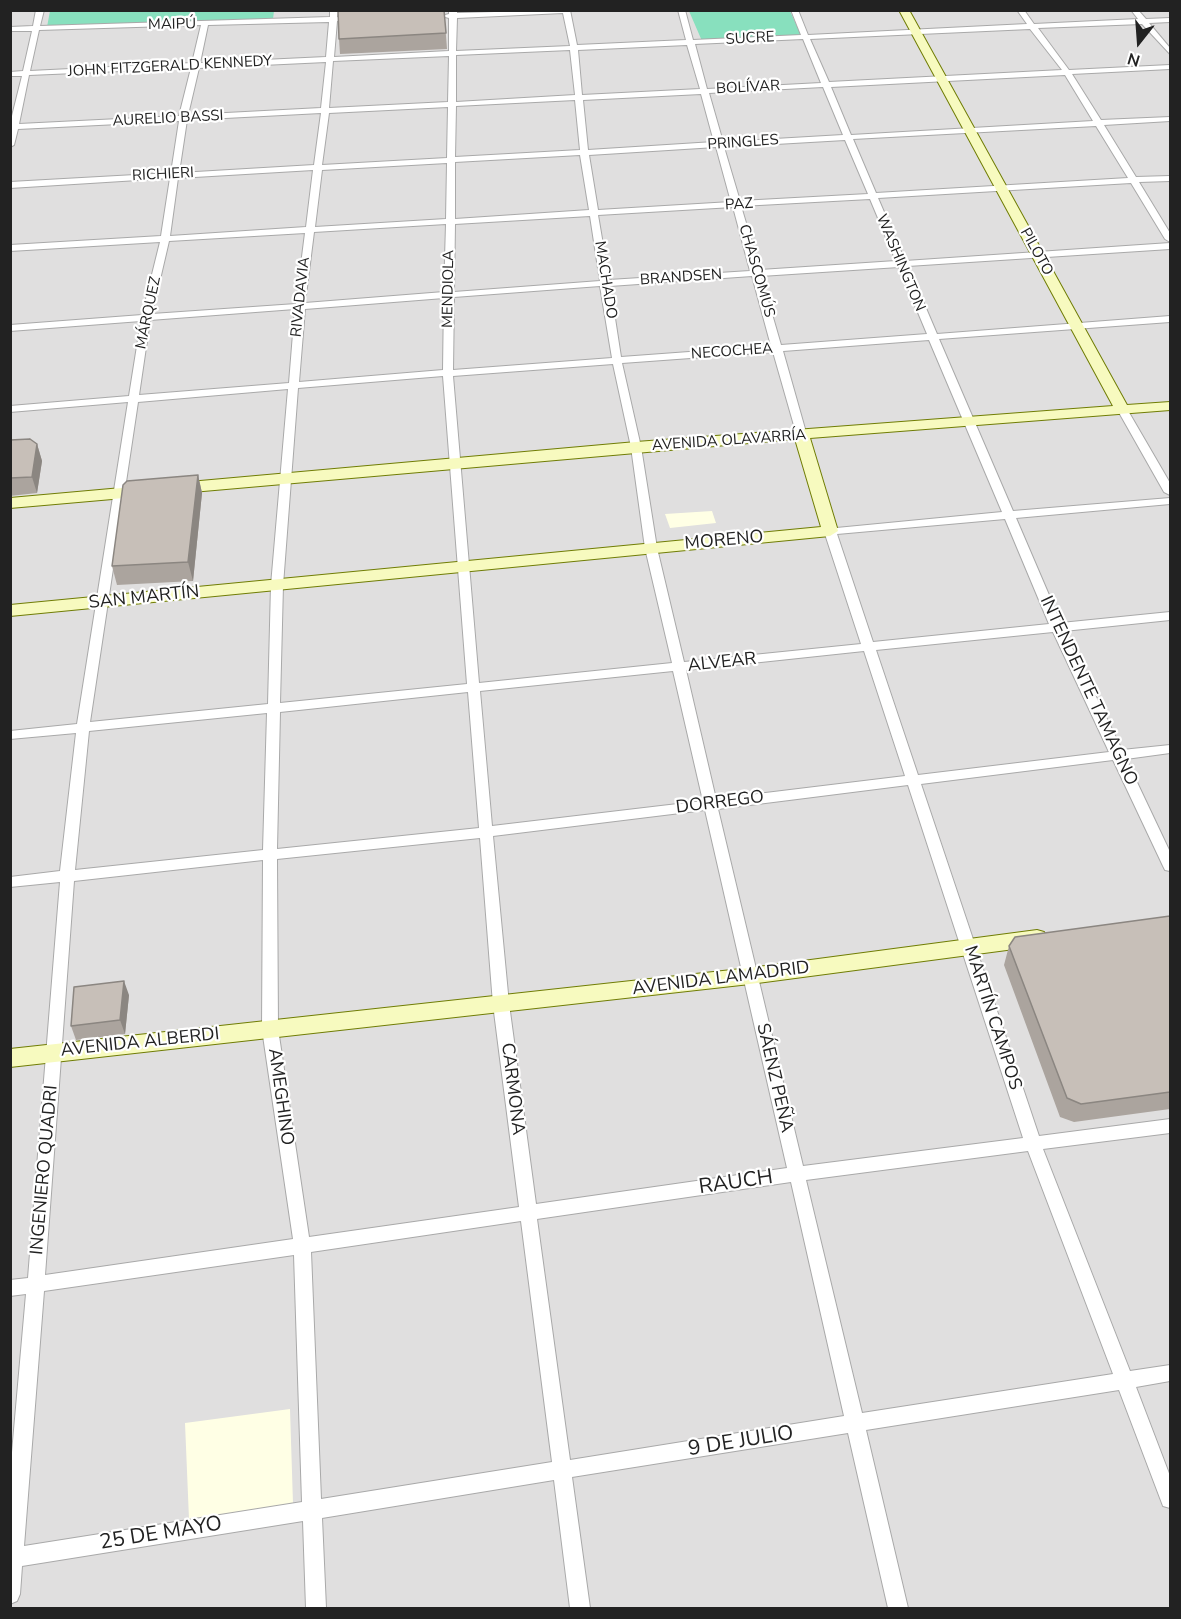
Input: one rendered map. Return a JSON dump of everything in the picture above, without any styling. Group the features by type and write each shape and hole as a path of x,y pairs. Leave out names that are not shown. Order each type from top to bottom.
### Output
{"main road":[{"name":"PILOTO","path":"904,10 1122,409"},
{"name":"AVENIDA OLAVARRÍA","path":"10,503 636,447 1170,406"},
{"name":"CHASCOMÚS","path":"802,436 830,531"},
{"name":"MORENO","path":"277,585 830,531"},
{"name":"SAN MARTÍN","path":"10,611 277,585"},
{"name":"AVENIDA LAMADRID","path":"270,1029 750,976 1052,936"},
{"name":"AVENIDA ALBERDI","path":"10,1058 270,1029"}],"street":[{"path":"10,145 12,127 27,74 40,10"},
{"name":"CHASCOMÚS","path":"681,10 802,436"},
{"name":"WASHINGTON","path":"794,10 1008,514"},
{"path":"1020,10 1067,72 1170,239"},
{"path":"1134,10 1170,52"},
{"path":"441,16 453,13 566,11"},
{"name":"MACHADO","path":"566,11 574,48 584,152 617,361 636,447 651,548"},
{"name":"MENDIOLA","path":"453,13 448,373 464,567"},
{"name":"MAIPÚ","path":"10,29 206,24 334,15 346,19"},
{"name":"RIVADAVIA","path":"277,585 300,306 316,167 325,111 334,15"},
{"name":"SUCRE","path":"329,60 1170,20"},
{"name":"MÁRQUEZ","path":"102,603 146,318 165,239 183,118 206,24"},
{"name":"JOHN FITZGERALD KENNEDY","path":"10,74 329,60"},
{"name":"BOLÍVAR","path":"325,111 1170,67"},
{"name":"AURELIO BASSI","path":"12,127 325,111"},
{"name":"PRINGLES","path":"316,167 1170,119"},
{"name":"RICHIERI","path":"10,184 316,167"},
{"name":"PAZ","path":"10,248 1170,178"},
{"name":"BRANDSEN","path":"10,328 448,294 1170,246"},
{"name":"NECOCHEA","path":"10,409 448,373 1077,328 1170,319"},
{"name":"PILOTO","path":"1122,409 1170,492"},
{"name":"MORENO","path":"830,531 1170,501"},
{"name":"INTENDENTE TAMAGNO","path":"1008,514 1057,628 1170,866"},
{"name":"MARTÍN CAMPOS","path":"830,531 912,782 970,947 1033,1143 1170,1498"},
{"name":"SÁENZ PEÑA","path":"651,548 898,1608"},
{"name":"CARMONA","path":"464,567 501,1004 580,1608"},
{"name":"AMEGHINO","path":"277,585 270,854 270,1029 302,1246 316,1608"},
{"name":"INGENIERO QUADRI","path":"10,1594 55,1052 67,876 83,728 102,603"},
{"name":"ALVEAR","path":"10,735 1170,616"},
{"name":"DORREGO","path":"10,882 485,832 710,803 912,782 1170,748"},
{"name":"RAUCH","path":"10,1288 797,1174 1170,1126"},
{"name":"9 DE JULIO","path":"312,1510 1170,1373"},
{"name":"25 DE MAYO","path":"12,1558 312,1510"}],"shaded area":[{"path":"11,11 1170,11 1170,1608 11,1608"},
{"path":"712,511 716,523 670,528 665,514"},
{"path":"290,1409 293,1504 189,1519 185,1423"}],"green space":[{"path":"50,11 274,11 273,19 47,27"},
{"path":"689,11 790,11 802,37 702,41"}],"building":[{"path":"338,10 444,10 446,33 339,39"},
{"path":"30,439 37,444 32,477 10,478 10,440"},
{"path":"198,475 188,562 112,566 123,485 127,481"},
{"path":"1170,916 1170,1092 1081,1104 1067,1098 1009,946 1015,937"},
{"path":"124,981 120,1020 71,1026 74,987"}]}
